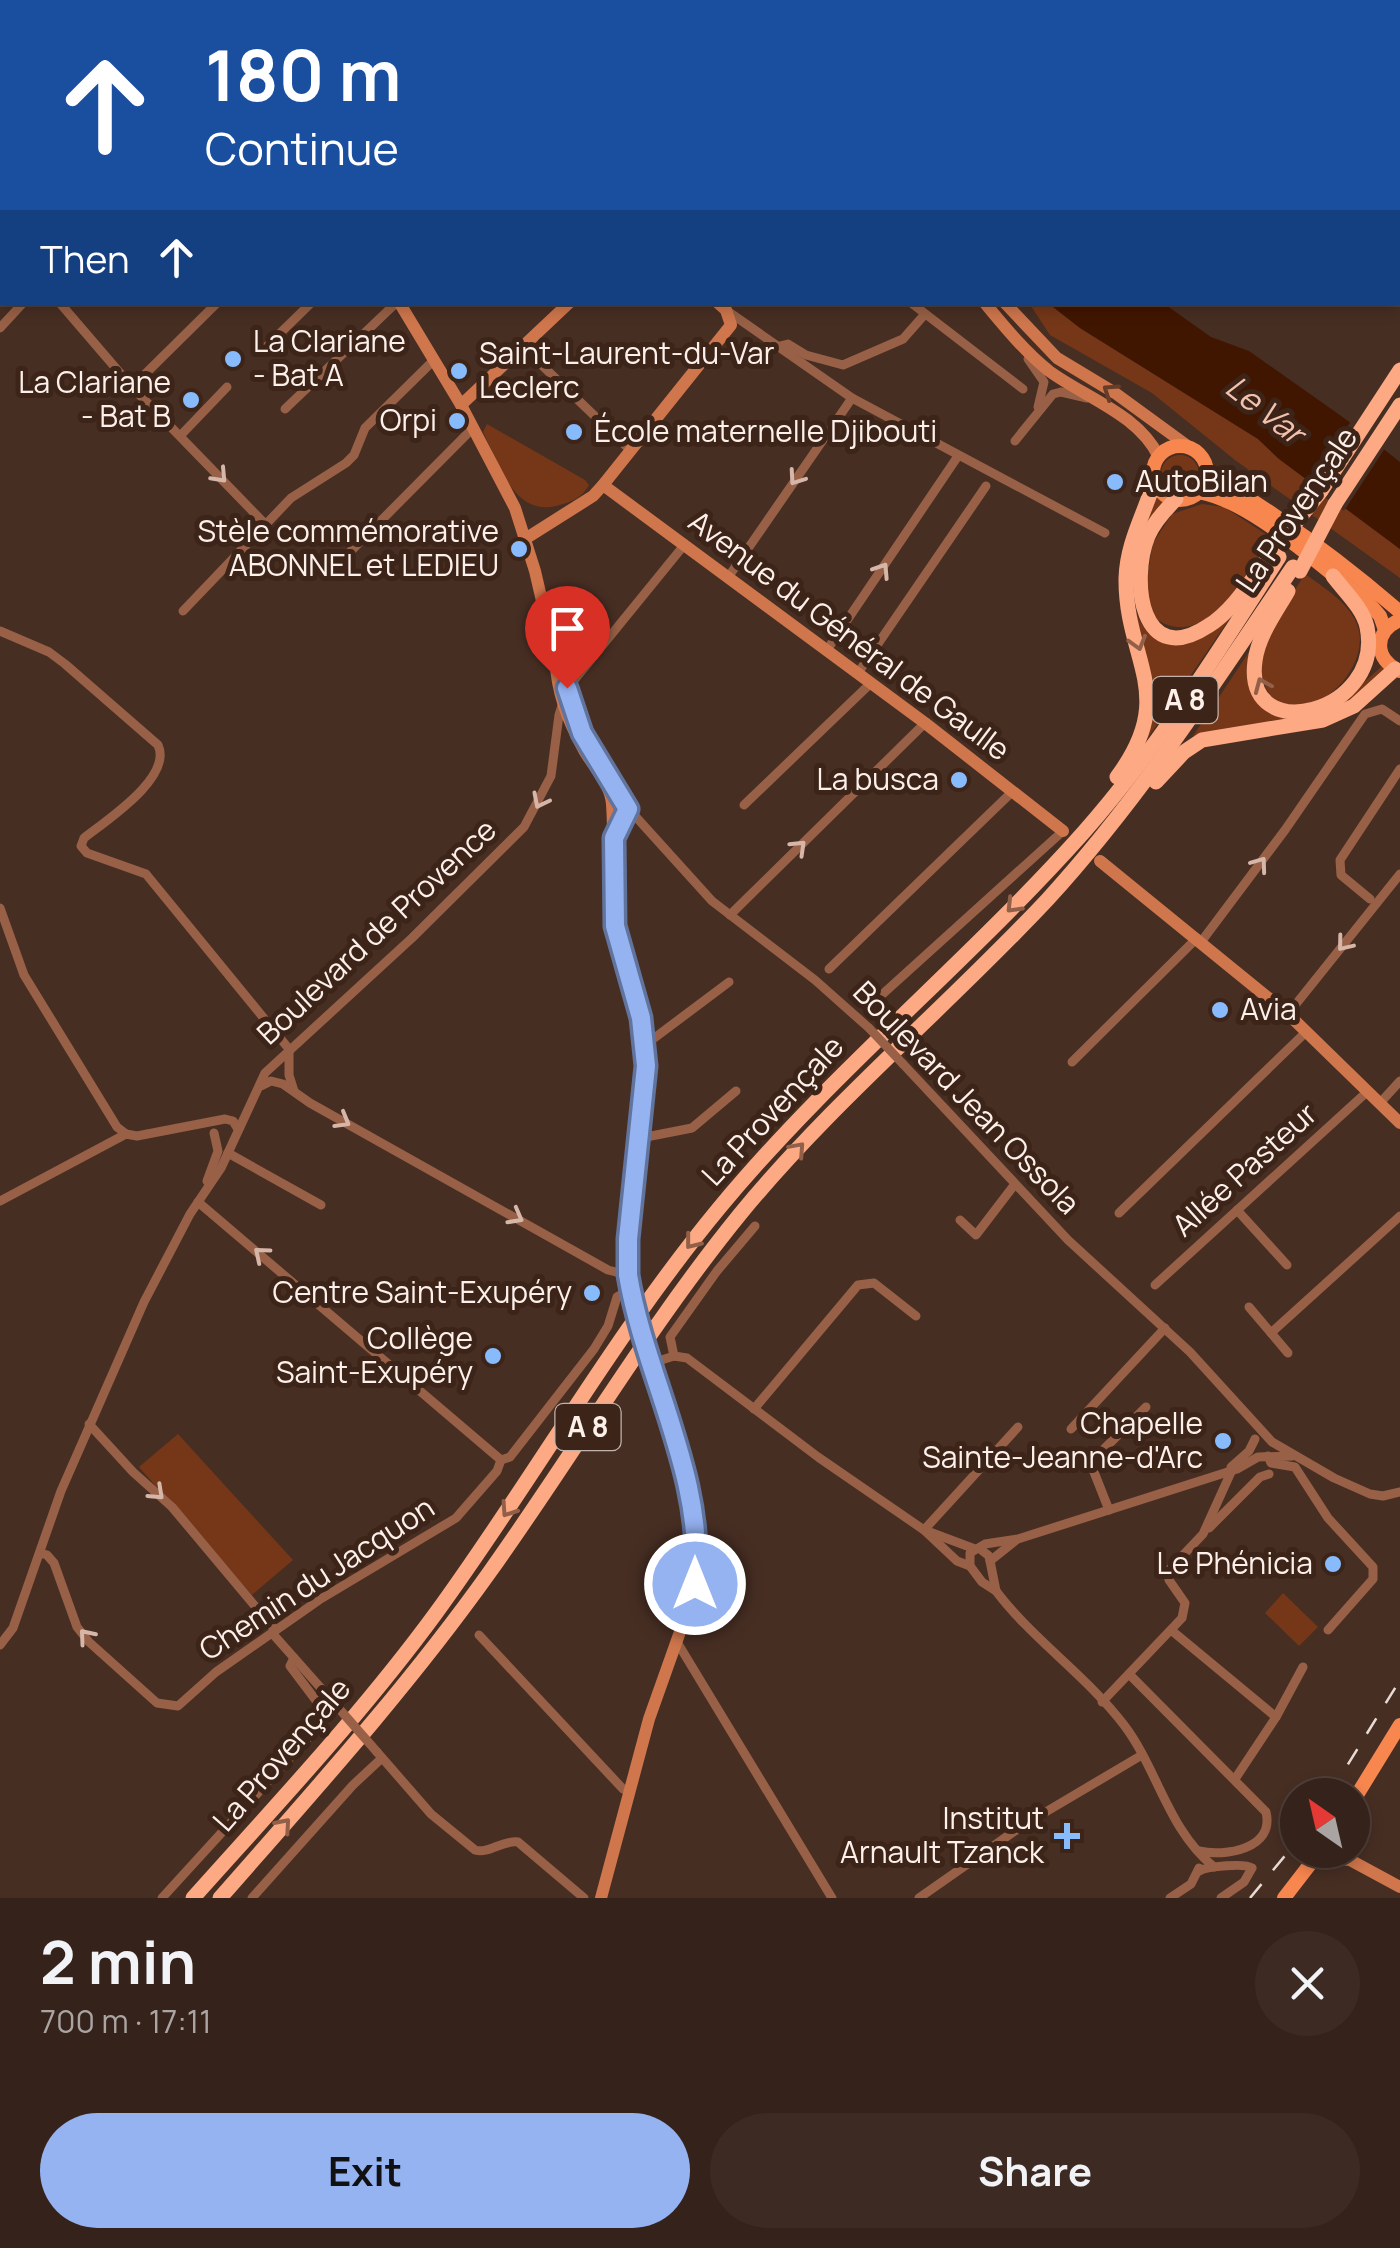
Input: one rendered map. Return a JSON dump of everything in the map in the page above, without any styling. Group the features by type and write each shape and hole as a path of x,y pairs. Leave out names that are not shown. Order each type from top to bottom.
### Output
{"highway":[{"name":"La Provençale","path":"220,1898 378,1718 453,1622 674,1300 742,1211 810,1135 990,958 1101,839 1176,740 1286,562 1320,491 1400,370"},
{"name":"La Provençale","path":"194,1898 350,1720 433,1617 616,1347 721,1206 821,1096 1080,836 1147,754 1286,562 1335,504 1400,405"},
{"path":"1080,836 1134,753 1146,722 1147,679 1129,610 1126,574 1133,537 1154,482"},
{"path":"1176,500 1152,528 1141,564 1140,602 1145,616 1160,631 1183,636 1209,626 1238,596 1286,562"},
{"path":"1286,562 1255,660 1256,682 1272,704 1294,713 1315,711 1346,693 1381,655"},
{"path":"1332,576 1360,611 1368,629 1366,658 1346,693"},
{"path":"1101,839 1192,745 1214,736 1323,720 1354,706 1397,670"}],"main road":[{"path":"400,305 461,405 515,508 555,656 582,733 620,812 614,838 615,926 646,1045 646,1089 628,1239 630,1287 688,1494 696,1542 695,1584 649,1719 601,1898"},
{"path":"461,405 567,305"},
{"path":"987,305 1047,369 1095,398 1148,438 1159,457"},
{"path":"1007,305 1057,358 1115,393 1200,456 1206,472 1245,493 1400,612"},
{"path":"525,539 593,496 731,325 721,306"},
{"path":"1189,448 1171,448 1159,457 1154,466 1154,482 1176,500 1191,498 1198,492 1206,472"},
{"name":"Avenue du Général de Gaulle","path":"603,484 925,723 1062,831"},
{"path":"1198,492 1221,497 1244,510 1376,609 1384,630 1379,645 1381,655 1397,670"},
{"path":"1363,580 1400,599"},
{"path":"1384,630 1400,620"},
{"path":"555,656 562,706 620,812"},
{"path":"1100,861 1288,1014 1400,1123"},
{"path":"1367,1778 1400,1725"},
{"path":"1284,1898 1307,1868"},
{"path":"1368,1868 1400,1887"}],"street":[{"path":"0,328 21,305"},
{"path":"62,305 132,387 266,525"},
{"path":"132,387 215,305"},
{"path":"268,346 309,305"},
{"path":"286,410 395,305"},
{"path":"914,305 1023,389"},
{"path":"721,306 852,398 1105,533"},
{"path":"779,346 788,344 806,355 843,364 904,339 925,314"},
{"path":"731,325 749,325"},
{"path":"1024,346 1028,360 1044,382 1038,410"},
{"path":"524,348 629,449"},
{"path":"184,611 290,498 354,455 365,428 434,360"},
{"path":"181,434 227,387"},
{"path":"1015,441 1054,394 1095,398"},
{"path":"729,576 852,398"},
{"path":"340,562 474,428"},
{"path":"827,650 958,456"},
{"path":"858,674 986,486"},
{"path":"567,688 685,544"},
{"path":"0,631 45,654 158,745 162,752 158,770 84,838 81,846 87,852 146,874 289,1050 289,1075 295,1092"},
{"path":"744,805 871,683"},
{"name":"Boulevard de Provence","path":"238,1129 270,1067 412,938 524,828 551,776 567,688"},
{"path":"562,706 577,718"},
{"path":"1072,1062 1199,940 1255,872 1365,714 1382,709 1400,720"},
{"path":"730,916 925,723"},
{"path":"1370,899 1341,875 1340,860 1400,769"},
{"path":"829,968 1013,791"},
{"name":"Boulevard Jean Ossola","path":"620,812 650,832 701,890 730,916 815,980 868,1028 1014,1184 1079,1250 1166,1328 1270,1440 1370,1494 1400,1492"},
{"path":"874,1001 1062,831"},
{"path":"1288,1014 1400,874"},
{"path":"0,908 24,975 117,1126 126,1134 137,1136 225,1119 238,1129 158,1271 88,1424 13,1628 0,1646"},
{"path":"646,1045 729,982"},
{"path":"1119,1213 1307,1031"},
{"path":"259,1088 276,1081 608,1270 630,1287"},
{"path":"1380,1103 1400,1081"},
{"path":"641,1138 692,1128 736,1091"},
{"name":"Allée Pasteur","path":"1155,1285 1368,1091"},
{"name":"Boulevard de Provence","path":"225,1119 253,1099"},
{"path":"198,1202 218,1158 216,1125 225,1119"},
{"path":"190,1126 215,1136 321,1205"},
{"path":"0,1201 126,1134"},
{"path":"960,1220 976,1235 1014,1184"},
{"path":"198,1202 501,1460"},
{"path":"1237,1210 1287,1265"},
{"path":"1271,1333 1400,1216"},
{"path":"674,1356 670,1336 717,1271 756,1226"},
{"path":"754,1409 858,1285 874,1283 916,1316"},
{"name":"Chemin du Jacquon","path":"40,1553 48,1554 54,1564 76,1626 156,1703 178,1706 216,1672 274,1631 468,1508 501,1460 510,1456 594,1349 608,1326 616,1297 630,1287"},
{"path":"1248,1307 1288,1353"},
{"path":"1071,1430 1166,1328"},
{"path":"651,1360 687,1358 924,1530 958,1562 982,1570 1018,1539"},
{"name":"Boulevard Jean Ossola","path":"1241,1405 1254,1429 1253,1443 1266,1456 1296,1456"},
{"path":"1109,1510 1092,1467 1094,1459 1146,1407"},
{"path":"88,1424 172,1507 259,1607 294,1658 431,1814 474,1850 484,1852 505,1842 518,1842 584,1898"},
{"path":"924,1530 1018,1427"},
{"path":"1204,1534 1229,1471 1262,1436 1270,1440 1266,1456 1271,1463 1295,1466 1328,1518 1374,1567 1373,1580 1328,1630"},
{"path":"1214,1867 1196,1850 1172,1814 1121,1722 996,1591 982,1582 968,1556 985,1544 1018,1539 1266,1456"},
{"path":"1102,1702 1182,1618 1184,1603 1168,1580 1169,1570 1260,1476 1270,1474"},
{"path":"924,1530 986,1552 996,1591"},
{"path":"1171,1630 1276,1717"},
{"path":"480,1635 629,1791"},
{"path":"675,1648 689,1661 832,1898"},
{"path":"162,1898 323,1718 321,1704 290,1666 294,1658"},
{"path":"1235,1780 1304,1667"},
{"path":"1130,1674 1266,1812 1268,1821 1263,1832 1249,1847 1208,1853 1196,1850"},
{"path":"252,1898 379,1755"},
{"path":"920,1898 1022,1826 1142,1755"},
{"path":"1196,1850 1199,1872"},
{"path":"1170,1898 1191,1884 1199,1872 1247,1864 1252,1868 1244,1882 1221,1898"}],"shaded area":[{"path":"1030,305 1051,305 1080,328 1258,439 1400,549 1400,578 1235,460 1152,393 1050,335"},
{"path":"487,424 589,485 579,497 561,505 541,507 529,503 518,495 502,472 483,432"},
{"path":"1180,455 1193,461 1199,474 1193,487 1180,493 1167,487 1161,474 1167,461"},
{"path":"1155,495 1165,503 1141,542 1133,591 1137,614 1147,631 1165,641 1191,640 1230,618 1147,739 1152,698 1130,585 1136,546"},
{"path":"1202,504 1224,507 1273,539 1223,605 1191,626 1173,626 1155,618 1145,589 1153,543 1172,514"},
{"path":"1305,574 1349,611 1360,640 1353,665 1337,688 1314,703 1291,706 1268,692 1262,675 1262,656 1274,623"},
{"path":"1253,646 1270,711 1344,700 1381,667 1386,671 1367,690 1330,714 1193,736"},
{"path":"178,1434 293,1560 252,1595 139,1467"},
{"path":"1283,1593 1318,1627 1299,1646 1265,1613"}],"water":[{"name":"Le Var","path":"1051,305 1166,305 1211,337 1249,351 1400,462 1400,549 1258,439 1080,328"}],"pier":[{"path":"1353,418 1387,445 1344,511 1309,486"}],"railway":[{"path":"1339,1778 1400,1680"},
{"path":"1250,1898 1280,1862"}],"place":[{"name":"La Clariane - Bat A","path":"233,359"},
{"name":"Saint-Laurent-du-Var Leclerc","path":"459,371"},
{"name":"La Clariane - Bat B","path":"191,400"},
{"name":"Orpi","path":"457,421"},
{"name":"École maternelle Djibouti","path":"574,432"},
{"name":"AutoBilan","path":"1115,482"},
{"name":"Stèle commémorative ABONNEL et LEDIEU","path":"519,549"},
{"name":"La busca","path":"959,780"},
{"name":"Avia","path":"1220,1010"},
{"name":"Centre Saint-Exupéry","path":"592,1293"},
{"name":"Collège Saint-Exupéry","path":"493,1356"},
{"name":"Chapelle Sainte-Jeanne-d'Arc","path":"1223,1441"},
{"name":"Le Phénicia","path":"1333,1564"},
{"name":"Institut Arnault Tzanck","path":"1067,1836"}],"route":[{"path":"567,688 582,733 628,809 614,838 615,926 641,1018 646,1045 646,1089 628,1239 628,1275 688,1494 697,1553 695,1584"}]}
